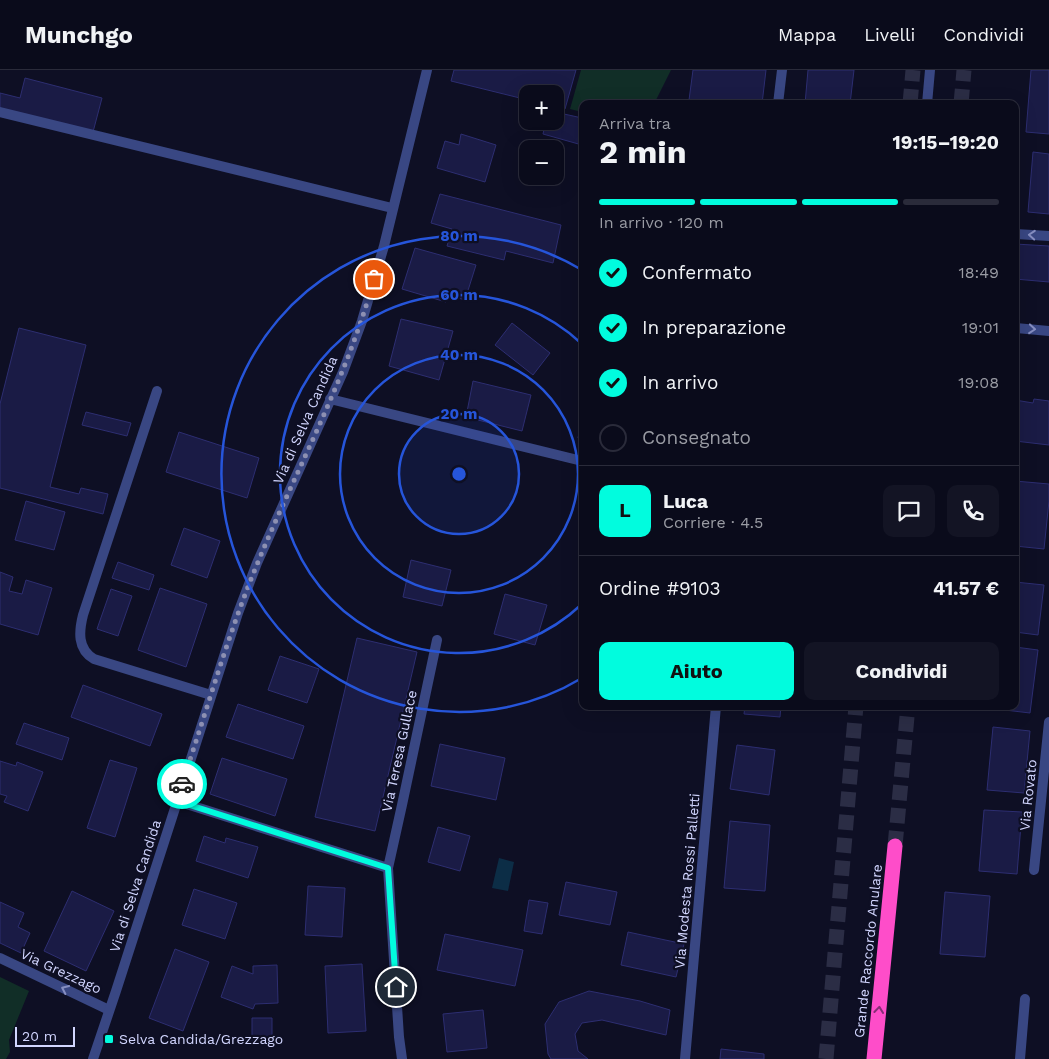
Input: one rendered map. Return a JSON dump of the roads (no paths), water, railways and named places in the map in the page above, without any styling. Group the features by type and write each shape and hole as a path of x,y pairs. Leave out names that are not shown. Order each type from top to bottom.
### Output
{"highway":[{"name":"Grande Raccordo Anulare","path":"874,1059 895,846"}],"street":[{"name":"Via di Selva Candida","path":"93,1059 238,613 257,563 330,399 362,321 384,246 427,70"},
{"path":"778,100 782,70"},
{"path":"927,100 930,70"},
{"path":"0,112 392,208"},
{"path":"1019,234 1049,236"},
{"path":"1019,328 1049,331"},
{"path":"157,391 83,615 80,628 81,641 86,652 94,659 211,695"},
{"path":"330,399 579,459"},
{"name":"Via Teresa Gullace","path":"402,1059 388,868 437,640"},
{"name":"Via Modesta Rossi Palletti","path":"685,1059 716,710"},
{"name":"Via Rovato","path":"1034,870 1049,722"},
{"path":"177,801 388,868"},
{"name":"Via Grezzago","path":"0,958 110,1010"},
{"path":"1020,1059 1025,999"}],"water":[{"path":"499,858 514,862 508,891 492,888"}],"tunnel":[{"path":"910,100 913,70"},
{"path":"961,100 964,70"},
{"path":"826,1059 856,710"},
{"path":"895,846 908,710"}],"place":[{"name":"Selva Candida/Grezzago","path":"109,1039"}]}
